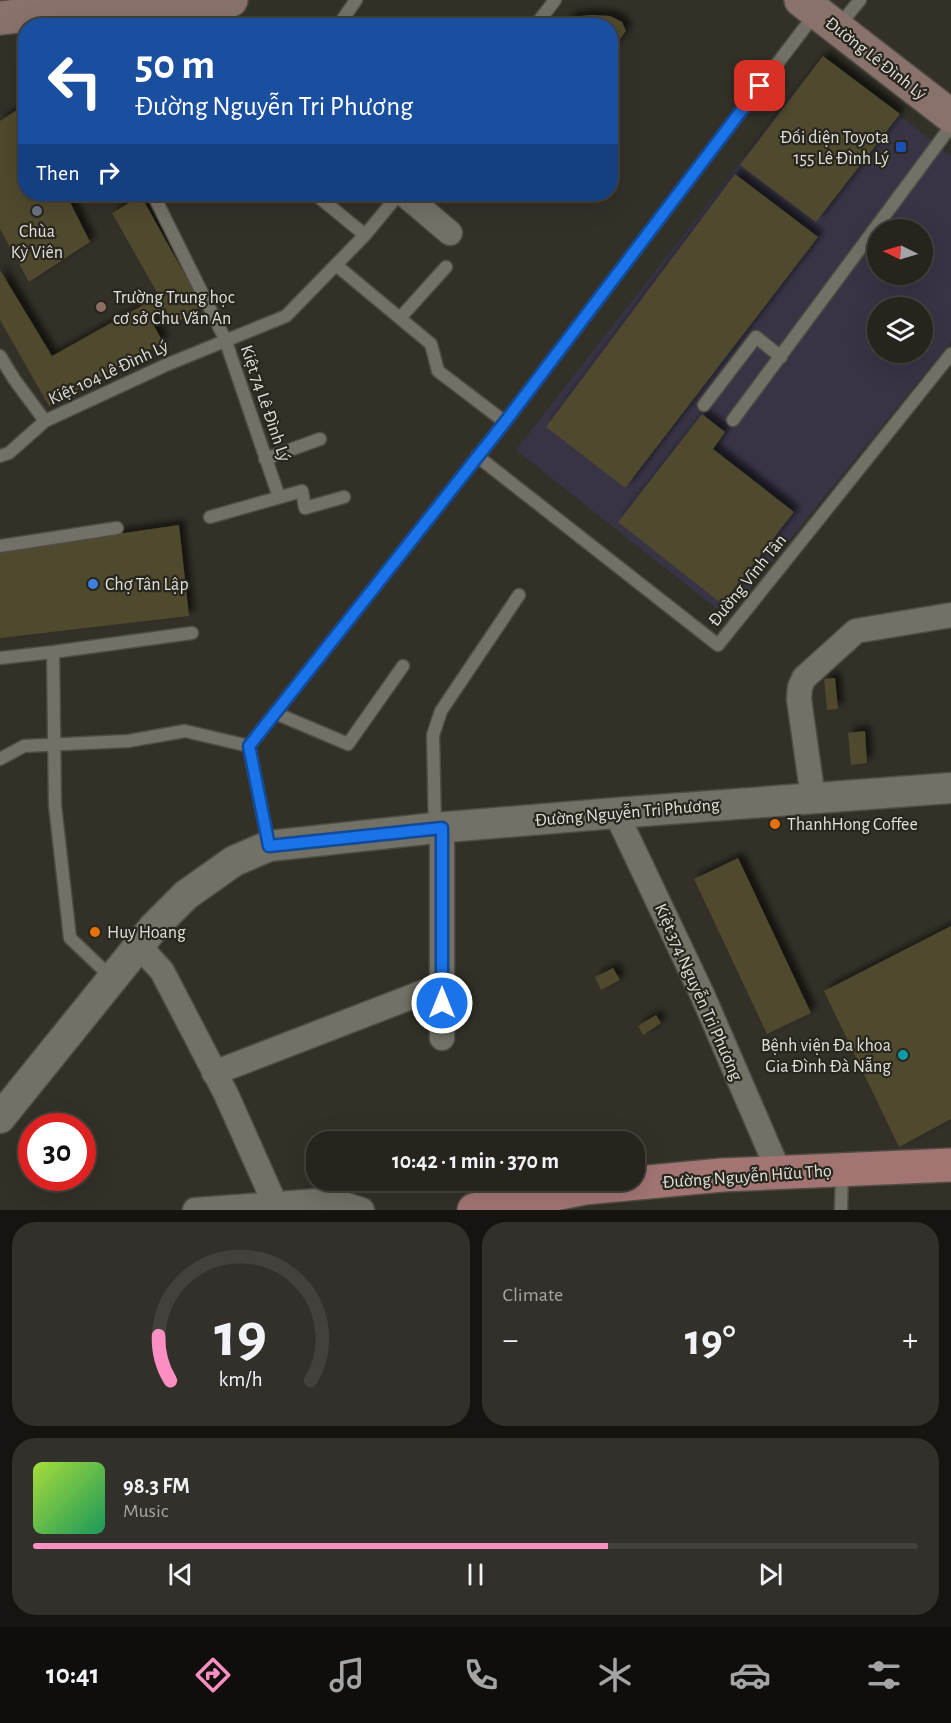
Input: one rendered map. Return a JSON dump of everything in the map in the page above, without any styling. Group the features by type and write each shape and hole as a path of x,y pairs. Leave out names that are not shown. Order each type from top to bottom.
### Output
{"main road":[{"path":"0,18 48,13 103,14 216,0"},
{"name":"Đường Lê Đình Lý","path":"820,10 951,116"},
{"name":"Đường Nguyễn Hữu Thọ","path":"474,1210 585,1188 722,1175 951,1165"}],"street":[{"path":"411,201 450,233"},
{"path":"813,798 799,699 800,687 804,678 856,631 951,615"},
{"name":"Đường Nguyễn Tri Phương","path":"0,1118 154,927 186,895 234,861 269,846 439,828 951,788"},
{"name":"Kiệt 374 Nguyễn Tri Phương","path":"616,813 702,994 779,1172"},
{"path":"439,828 442,1038"},
{"path":"139,946 162,971 214,1073 275,1204"},
{"path":"214,1073 442,985"},
{"path":"195,1210 331,1200 362,1210"}],"lane":[{"path":"344,18 356,0"},
{"path":"541,18 555,0"},
{"path":"269,846 249,746 505,422 820,10 860,0"},
{"path":"733,420 951,126"},
{"name":"Kiệt 74 Lê Đình Lý","path":"156,201 225,339 279,497"},
{"path":"324,201 365,235"},
{"name":"Kiệt 104 Lê Đình Lý","path":"0,456 9,453 45,421 225,339 286,316 396,201"},
{"path":"336,265 431,344 438,371 505,422"},
{"path":"400,318 446,267"},
{"path":"704,405 756,337 781,357"},
{"name":"Đường Vĩnh Tân","path":"477,456 718,645 951,354"},
{"path":"0,356 45,421"},
{"path":"265,459 320,439"},
{"path":"210,517 302,491 305,508 344,497"},
{"path":"0,546 117,528"},
{"path":"439,828 433,735 441,711 519,595"},
{"path":"0,658 192,633"},
{"path":"53,652 55,805 70,938 112,978"},
{"path":"275,713 348,744 403,666"},
{"path":"0,759 24,746 128,741 185,731 249,746"},
{"path":"841,1210 842,1170"}],"shaded area":[{"path":"823,56 951,156 951,341 727,617 516,450"}],"building":[{"path":"591,15 614,18 570,18"},
{"path":"618,20 622,22 626,31 618,42"},
{"path":"823,56 900,114 816,222 740,165"},
{"name":"Chùa Kỳ Viên","path":"18,109 18,201 70,201 90,242 29,282 0,229 0,121"},
{"path":"735,174 818,237 625,488 546,427"},
{"path":"132,201 144,201 203,307 173,324 165,308 149,317 163,342 49,406 0,320 0,270 52,356 159,296 112,213"},
{"path":"702,414 725,432 713,449 794,512 722,604 618,522"},
{"name":"Chợ Tân Lập","path":"179,525 189,616 0,638 0,551"},
{"path":"835,678 838,709 827,710 824,679"},
{"path":"865,731 867,763 851,765 848,733"},
{"path":"738,858 811,1013 767,1034 694,879"},
{"name":"Bệnh viện Đa khoa Gia Đình Đà Nẵng","path":"951,926 951,1119 899,1147 824,991"},
{"path":"613,968 620,980 601,990 595,977"},
{"path":"656,1015 661,1023 643,1035 638,1026"}],"place":[{"name":"Đối diện Toyota 155 Lê Đình Lý","path":"901,147"},
{"name":"Chùa Kỳ Viên","path":"37,211"},
{"name":"Trường Trung học cơ sở Chu Văn An","path":"101,307"},
{"name":"Chợ Tân Lập","path":"93,584"},
{"name":"ThanhHong Coffee","path":"775,824"},
{"name":"Huy Hoang","path":"95,932"},
{"name":"Bệnh viện Đa khoa Gia Đình Đà Nẵng","path":"903,1055"}],"route":[{"path":"442,1003 442,828 269,846 249,746 505,422 760,86"}]}
